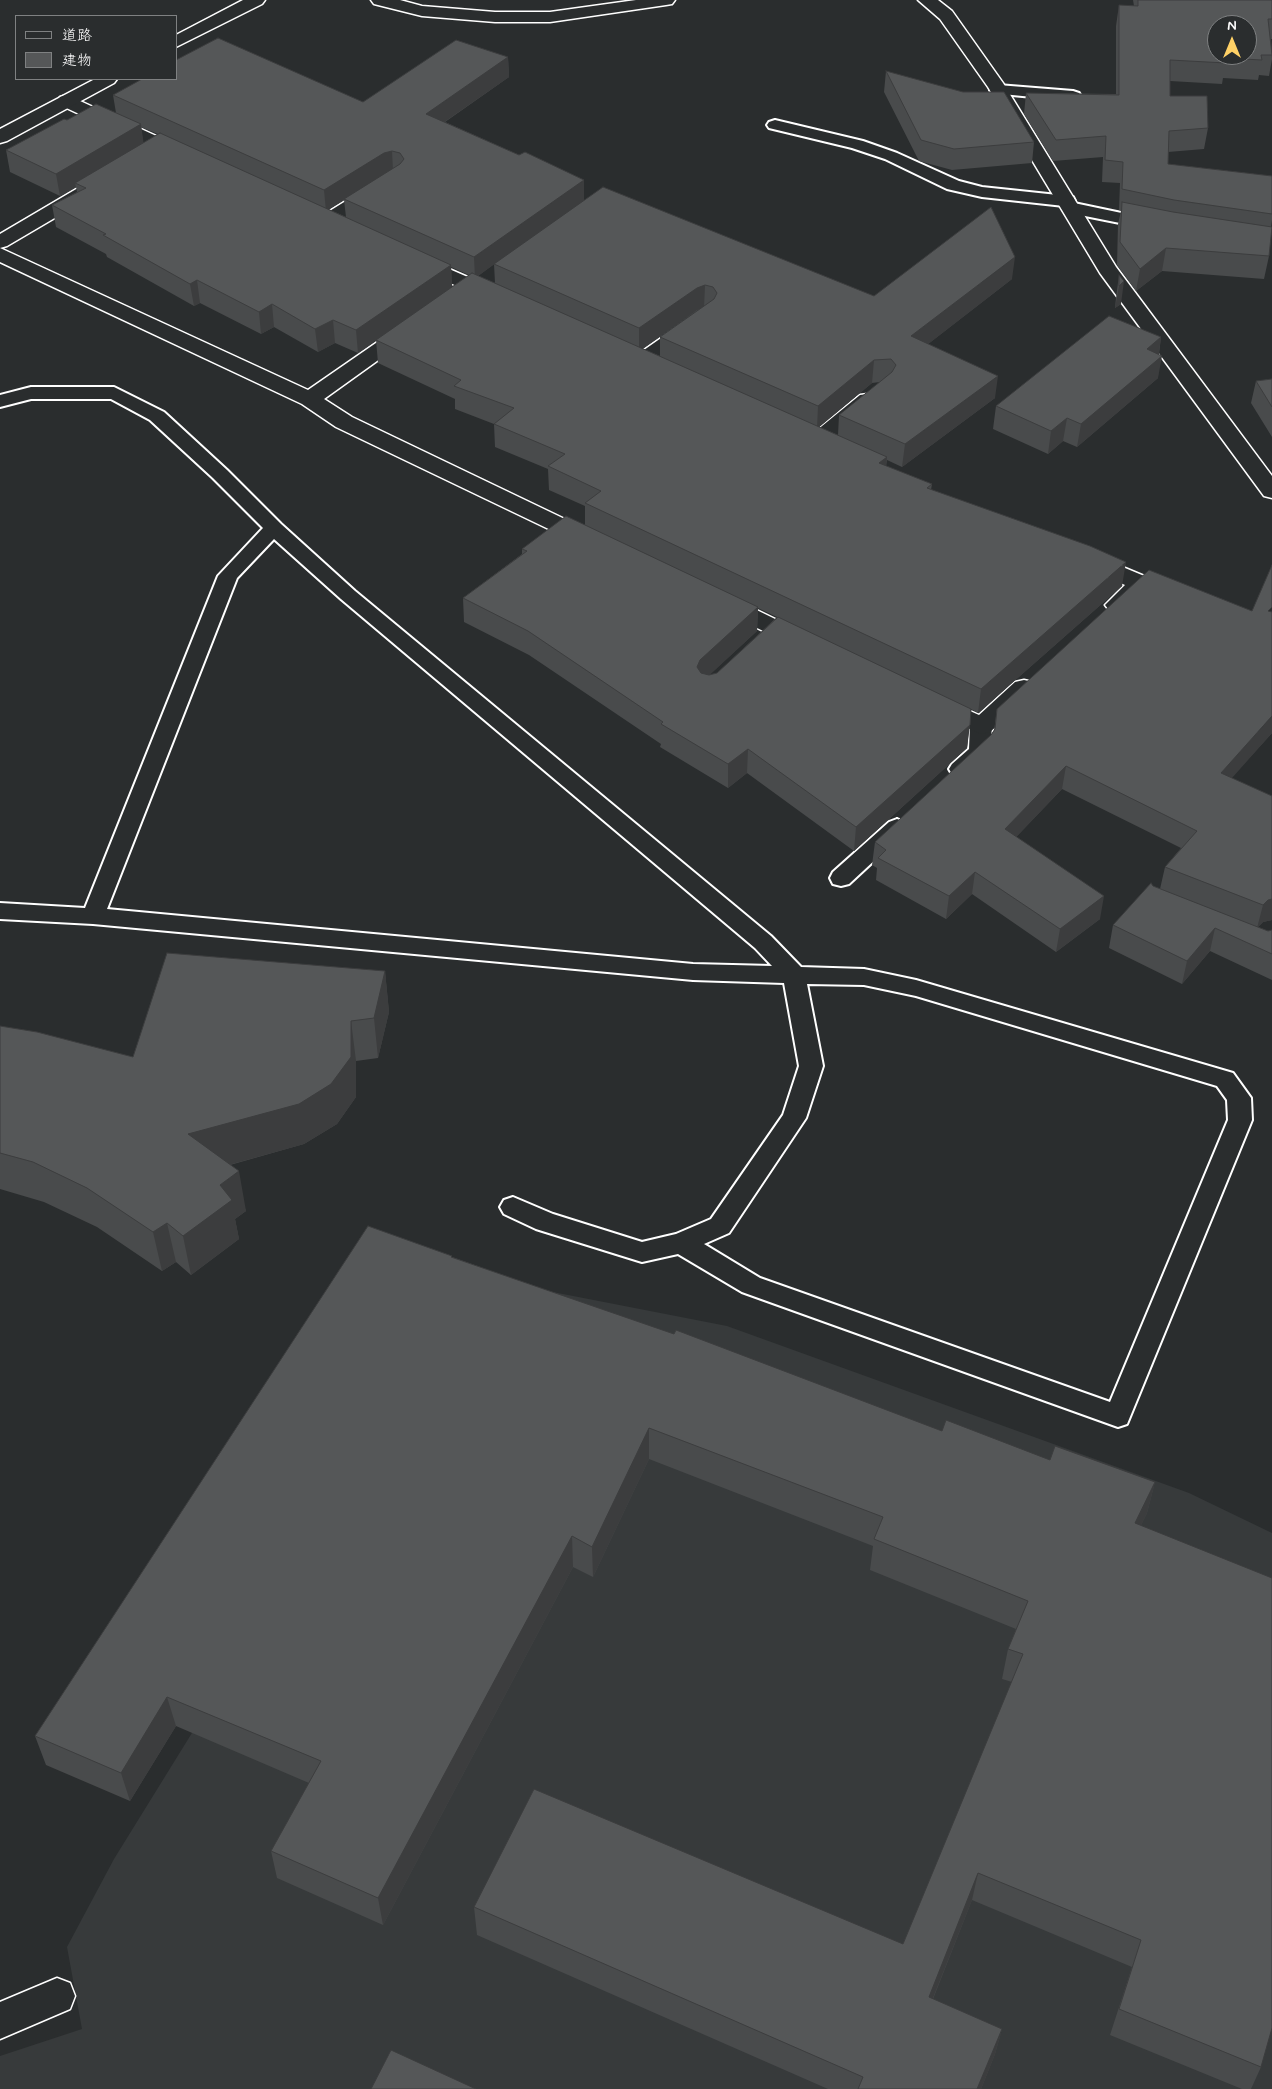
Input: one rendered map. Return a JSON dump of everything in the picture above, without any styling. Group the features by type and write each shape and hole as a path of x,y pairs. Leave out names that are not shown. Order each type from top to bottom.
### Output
{"street":[{"path":"178,41 256,0"},
{"path":"380,0 422,11 495,17 550,17 666,0"},
{"path":"927,0 946,15 998,90 1107,268 1272,491"},
{"path":"0,136 106,80"},
{"path":"67,101 196,162"},
{"path":"144,156 162,146"},
{"path":"345,229 319,217 394,179"},
{"path":"0,242 102,181"},
{"path":"399,253 468,290 514,304"},
{"path":"0,254 310,399 344,422 554,532 606,547"},
{"path":"468,290 498,274"},
{"path":"667,372 632,357 705,316"},
{"path":"310,399 423,320"},
{"path":"819,440 881,389"},
{"path":"1070,551 1141,583 1105,616"},
{"path":"704,594 769,634 820,649"},
{"path":"919,696 981,726 1040,674"},
{"path":"0,2021 57,1996"}],"lane":[{"path":"998,90 1087,97"},
{"path":"774,125 857,144 891,156 963,188 1069,205 1170,228"},
{"path":"0,401 31,393 114,392 158,416 274,528 355,601 763,942 794,974 811,1066 794,1118 720,1226 681,1243 642,1252 545,1222 513,1208"},
{"path":"0,408 31,393"},
{"path":"93,916 228,576 274,528"},
{"path":"943,785 979,751 981,726"},
{"path":"842,878 914,812"},
{"path":"0,911 93,916 683,971 864,977 916,988 1225,1078 1239,1098 1240,1120 1118,1416 751,1285 681,1243"}],"shaded area":[{"path":"527,1287 727,1326 1189,1493 1272,1533 1272,2089 0,2089 0,2056 82,2029 67,1947 114,1859 354,1471"}],"building":[{"path":"1138,0 1272,0 1272,19 1268,19 1272,55 1261,55 1262,60 1257,60 1257,15 1207,15 1207,62 1170,60 1170,96 1207,96 1208,128 1169,131 1168,164 1272,176 1272,214 1174,200 1122,189 1123,162 1105,160 1106,136 1056,140 1026,93 1119,95 1119,5 1138,6"},
{"path":"218,38 363,102 456,40 508,57 426,114 519,155 525,152 584,180 474,257 344,199 400,164 404,159 400,153 392,151 384,153 324,190 113,95 140,80 178,80 178,59"},
{"path":"886,71 963,92 1004,92 1034,142 954,149 921,140"},
{"path":"96,104 141,124 56,174 6,150 64,119 67,120"},
{"path":"160,133 451,265 356,330 333,320 315,329 272,304 259,312 197,280 190,284 103,235 106,234 52,205 86,188 75,183"},
{"path":"603,187 874,296 991,207 1015,257 911,336 998,376 905,444 839,415 892,372 896,365 891,359 874,360 818,406 660,337 714,299 717,293 713,287 705,285 697,288 639,328 494,264"},
{"path":"1122,202 1272,227 1269,256 1166,248 1140,269 1120,242"},
{"path":"472,273 887,457 879,463 932,484 927,488 1090,546 1126,562 981,689 585,503 601,491 548,466 565,454 494,424 514,408 454,386 461,380 376,340"},
{"path":"1119,275 1124,281 1119,286"},
{"path":"1109,316 1161,337 1147,349 1162,356 1081,424 1067,418 1051,431 996,406"},
{"path":"1272,379 1272,407 1256,381"},
{"path":"566,516 758,607 700,660 697,667 701,673 709,675 717,673 778,617 971,709 970,725 856,827 748,749 728,764 661,724 663,722 528,631 463,598 527,551 522,549"},
{"path":"1272,565 1272,607 1268,611 1272,612 1272,716 1221,773 1272,796 1272,899 1263,905 1165,867 1197,831 1066,766 1005,829 1104,896 1060,929 975,872 949,896 878,858 886,850 875,842 991,735 995,729 997,709 1149,570 1252,611"},
{"path":"1151,883 1153,886 1268,931 1272,930 1272,954 1215,928 1187,961 1113,925"},
{"path":"167,953 385,971 374,1018 351,1021 351,1057 331,1084 299,1104 188,1134 239,1171 220,1185 232,1200 183,1236 167,1223 153,1232 87,1188 33,1162 0,1153 0,1026 37,1032 133,1057"},
{"path":"368,1226 451,1257 674,1334 676,1330 942,1431 946,1420 1050,1460 1055,1446 1155,1482 1135,1523 1272,1578 1272,2028 1261,2067 1119,2009 1141,1940 978,1873 929,1997 1002,2029 977,2089 858,2089 863,2077 474,1907 534,1789 903,1944 1023,1654 1008,1649 1028,1601 874,1539 883,1517 649,1428 592,1547 572,1536 378,1898 271,1851 321,1761 167,1697 121,1773 35,1736"},
{"path":"391,2050 476,2089 371,2089"}]}
